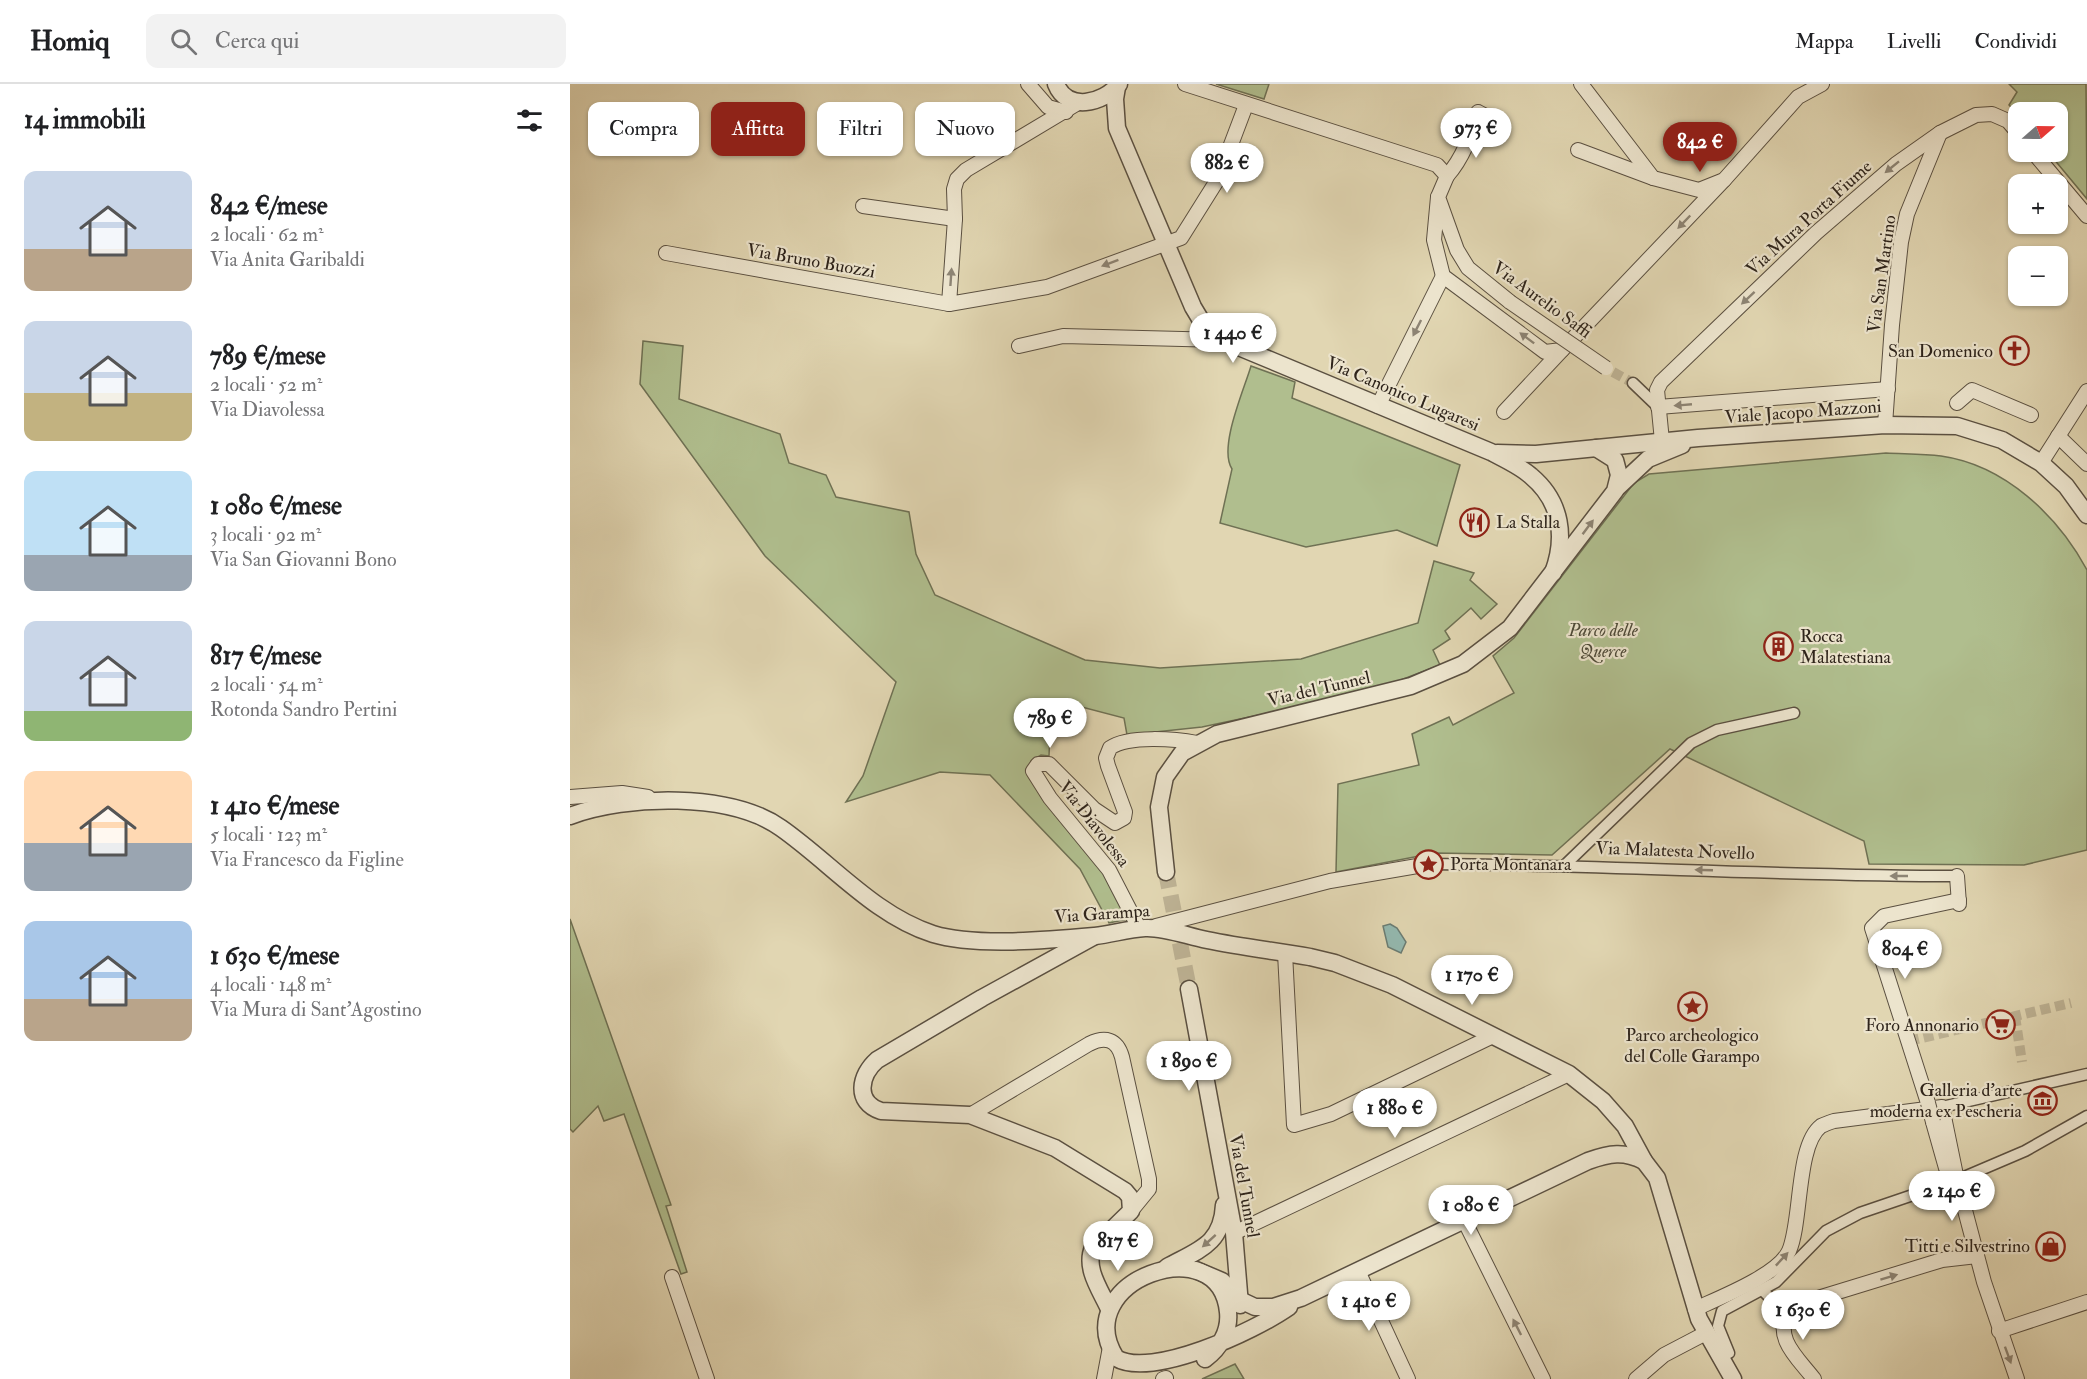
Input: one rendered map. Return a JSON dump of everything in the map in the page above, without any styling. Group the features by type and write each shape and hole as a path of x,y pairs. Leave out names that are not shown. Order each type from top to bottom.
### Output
{"street":[{"path":"1056,84 1062,95 1077,106 1118,128"},
{"path":"1191,84 1246,105 1437,165 1447,176"},
{"path":"1581,84 1653,178"},
{"path":"1504,412 1724,180 1798,97 1822,84"},
{"path":"1030,86 1047,107 1077,106"},
{"path":"1118,86 1100,98 1077,106 966,170 957,179 954,189 955,219 949,304 1047,287 1181,238 1218,179 1246,105"},
{"path":"1118,86 1115,99 1118,128"},
{"path":"1499,123 1478,112 1471,134 1438,197 1434,240 1443,276 1545,352 1562,350"},
{"name":"Via Mura Porta Fiume","path":"1658,407 1656,390 1661,382 1816,233 1896,164 1940,133 1976,115 1992,114 2008,121"},
{"name":"Via Canonico Lugaresi","path":"1118,128 1197,318 1222,340 1491,452"},
{"name":"Via San Martino","path":"1885,425 1901,242 1907,214 1940,133"},
{"path":"1578,150 1653,178 1699,190 1724,180"},
{"path":"2041,162 2087,216"},
{"name":"Via Aurelio Saffi","path":"1438,197 1457,250 1468,268 1510,302 1609,370"},
{"path":"862,206 955,219"},
{"name":"Via Bruno Buozzi","path":"666,253 949,304"},
{"path":"1378,406 1443,276"},
{"path":"1019,346 1063,336 1222,340"},
{"path":"1633,383 1658,407 1662,441"},
{"name":"Viale Jacopo Mazzoni","path":"1658,407 1888,389"},
{"path":"1958,403 1972,390 2031,415"},
{"path":"2041,463 2087,391"},
{"name":"Viale Jacopo Mazzoni","path":"1491,452 1536,454 1698,438 1885,425 1957,426 2002,440 2041,463 2066,486 2087,515"},
{"path":"2058,436 2087,464"},
{"name":"Via del Tunnel","path":"1166,872 1159,824 1161,791 1175,760 1197,743 1217,734 1353,702 1437,676 1487,648 1510,628 1627,476 1648,459 1698,438"},
{"path":"1596,448 1615,460 1619,475 1615,491"},
{"name":"Via del Tunnel","path":"1491,452 1532,476 1556,512 1562,540 1553,573"},
{"path":"1565,865 1691,743 1717,730 1794,713"},
{"name":"Via Diavolessa","path":"1143,928 1109,870 1050,798 1033,771 1038,764 1049,764 1094,809 1115,823 1124,818 1125,812 1108,766 1107,758 1110,748 1138,741 1175,738 1197,743"},
{"path":"570,797 622,794 670,801"},
{"name":"Via Garampa","path":"570,816 623,805 670,801 722,805 765,818 905,923 934,934 970,940 1097,936 1143,928 1335,963 1392,985 1569,1074 1603,1101 1614,1113 1625,1126 1662,1189 1695,1309 1733,1379"},
{"name":"Via Malatesta Novello","path":"1143,928 1176,922 1330,881 1429,864 1565,865 1853,876 1957,876"},
{"path":"1957,876 1959,902 1884,916 1872,928 1948,1173 1957,1180"},
{"path":"1097,936 982,998 877,1060 864,1073 862,1095 876,1109 970,1115 1055,1148 1125,1191 1130,1197 1131,1211"},
{"path":"1285,953 1294,1125 1331,1114 1493,1036"},
{"name":"Via del Tunnel","path":"1189,989 1234,1233 1240,1300 1236,1331 1232,1339 1218,1347"},
{"path":"970,1115 1099,1039 1110,1040 1117,1045 1122,1057 1149,1179 1149,1189 1131,1211 1093,1248 1090,1255 1093,1274 1109,1309"},
{"path":"1234,1233 1569,1074"},
{"path":"1695,1309 1773,1268 1789,1251 1803,1167 1814,1137 1821,1126 1834,1121 1942,1107 2087,1074"},
{"path":"1942,1107 1957,1180 1977,1256 1999,1331 2017,1379"},
{"path":"1720,1358 1729,1353 1718,1326 1725,1307 1763,1291 1788,1273 1826,1231 1860,1213 1957,1180 2025,1151 2087,1116"},
{"path":"1110,1347 1120,1364 1137,1375 1165,1378 1233,1346 1301,1298 1603,1155 1624,1153 1644,1161"},
{"path":"1104,1379 1110,1347 1107,1321 1109,1309 1121,1292 1214,1240 1223,1219 1225,1189"},
{"path":"1464,1220 1543,1379"},
{"path":"1786,1313 1805,1302 1930,1264 1977,1256"},
{"path":"1161,1270 1196,1270 1222,1281 1240,1300 1264,1308 1301,1298"},
{"path":"1196,1270 1214,1281 1227,1305 1228,1324 1218,1347 1206,1359"},
{"path":"1358,1271 1408,1379"},
{"path":"672,1277 707,1379"},
{"path":"1763,1291 1786,1313 1785,1339 1806,1377"},
{"path":"1999,1331 2086,1302"},
{"path":"1636,1379 1664,1355 1706,1333"}],"green space":[{"path":"1216,84 1269,84 1264,99"},
{"path":"2009,84 2086,84 2087,199 2056,162 2068,162 2068,102 2011,102 2017,92"},
{"path":"643,341 683,346 679,399 780,434 789,463 826,475 836,497 909,512 916,554 935,595 1085,660 1160,668 1301,659 1418,623 1434,561 1474,573 1470,580 1497,604 1481,619 1471,608 1445,631 1450,639 1433,650 1440,665 1372,691 1202,727 1127,735 1124,718 1078,706 1051,706 1049,756 1041,755 1031,761 1032,775 1046,803 1100,867 1129,919 1109,923 1080,869 990,775 940,772 846,802 863,776 896,682 765,556 640,384"},
{"path":"1251,366 1295,382 1292,398 1460,465 1437,546 1397,530 1306,547 1220,523 1232,469 1228,447 1230,434"},
{"name":"Parco delle Querce","path":"1886,453 1941,456 1964,461 2008,482 2045,513 2075,550 2087,570 2087,850 2024,865 1869,864 1864,841 1670,749 1552,855 1435,853 1336,872 1338,784 1419,765 1412,734 1449,717 1453,725 1514,693 1493,656 1514,638 1634,483 1649,474"},
{"path":"570,919 671,1205 666,1206 687,1272 681,1274 624,1114 604,1121 598,1106 573,1132 570,1129"},
{"path":"1235,1364 1244,1379 1202,1379"}],"water":[{"path":"1390,924 1397,928 1406,942 1401,953 1388,947 1383,926"}],"tunnel":[{"path":"1613,372 1633,383"},
{"path":"1166,872 1189,989"},
{"path":"1909,1041 2071,1003"},
{"path":"2015,1016 2022,1062"}],"place":[{"name":"San Domenico","path":"2014,351"},
{"name":"La Stalla","path":"1475,522"},
{"name":"Rocca Malatestiana","path":"1779,646"},
{"name":"Porta Montanara","path":"1429,864"},
{"name":"Parco archeologico del Colle Garampo","path":"1692,1006"},
{"name":"Foro Annonario","path":"2000,1025"},
{"name":"Galleria d'arte moderna ex Pescheria","path":"2043,1100"},
{"name":"Titti e Silvestrino","path":"2051,1246"}]}
